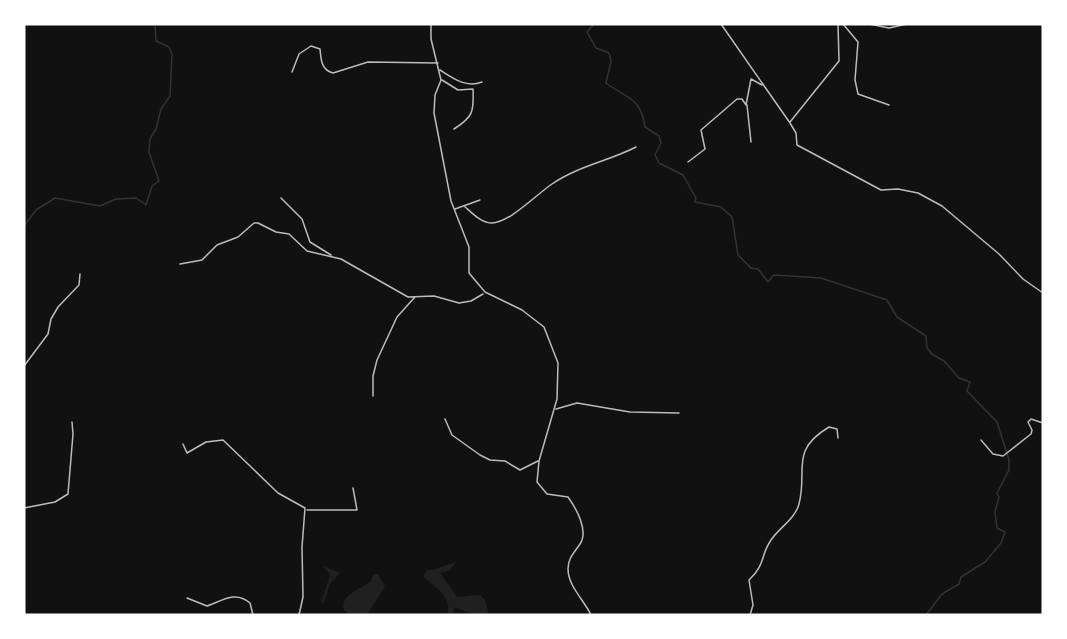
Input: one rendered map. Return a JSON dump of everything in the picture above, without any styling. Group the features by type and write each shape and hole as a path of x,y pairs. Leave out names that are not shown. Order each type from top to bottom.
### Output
{"street":[{"path":"431,24 431,39 441,80 435,95 434,113 454,209 469,247 469,273 484,292 522,310 544,327 558,363 555,409 539,461 537,482 541,490 547,494 568,497 584,530 583,538 569,559 568,570 571,582 591,615"},
{"path":"721,24 790,123 796,134 797,145 881,190 898,189 918,194 942,206 999,254 1023,279 1043,293"},
{"path":"790,123 839,61 838,24"},
{"path":"843,24 858,42 855,80 858,94 889,105"},
{"path":"868,24 889,28 908,24"},
{"path":"292,72 299,54 311,46 320,49 320,61 327,71 333,73 368,62 438,63"},
{"path":"440,70 465,84 473,85 482,81"},
{"path":"751,142 746,104 750,94 750,80 753,79 763,85"},
{"path":"441,80 458,90 473,89 474,105 468,120 454,129"},
{"path":"688,162 705,149 701,130 738,98 746,104"},
{"path":"464,206 482,220 494,223 508,218 554,182 599,160 623,154 636,147"},
{"path":"281,198 302,219 310,242 332,256 380,279 408,297 434,296 459,303 471,301 484,292"},
{"path":"454,209 480,200"},
{"path":"180,264 202,260 218,245 238,237 254,223 276,232 289,234 307,251 332,256"},
{"path":"24,366 48,334 51,319 58,307 79,285 80,274"},
{"path":"373,396 373,376 377,360 397,317 416,297"},
{"path":"555,409 577,403 630,412 679,413"},
{"path":"445,419 452,435 490,460 505,461 520,470 539,461"},
{"path":"981,440 993,454 1003,456 1030,434 1032,430 1028,422 1031,419 1043,423"},
{"path":"24,508 55,502 68,494 74,434 72,422"},
{"path":"750,615 753,605 749,580 764,562 769,543 796,513 802,489 800,464 804,452 821,432 829,427 837,429 838,438"},
{"path":"183,444 187,453 190,453 206,442 214,439 223,440 278,493 302,505 306,511 302,547 303,597 299,615"},
{"path":"306,511 357,510 353,488"},
{"path":"188,598 207,606 231,596 242,597 250,603 253,615"}],"shaded area":[{"path":"456,562 449,571 440,573 457,597 480,595 485,600 489,615 474,615 455,607 452,615 447,615 445,597 423,576 427,570"},
{"path":"323,566 340,573 330,584 323,605 322,600 330,575"},
{"path":"373,574 378,574 385,586 367,615 351,615 344,610 345,600 371,581"}],"waterway":[{"path":"24,226 36,210 55,198 100,206 116,199 136,198 146,205 152,186 159,181 149,152 150,139 156,129 161,109 170,96 172,54 169,47 156,41 155,24"},
{"path":"594,24 587,32 596,48 609,53 611,61 606,83 636,104 645,127 659,136 661,143 655,155 659,163 683,175 696,198 695,202 721,207 732,217 738,255 751,268 758,269 768,282 774,275 821,278 887,300 897,317 926,336 927,348 932,354 944,361 959,378 970,382 967,391 997,422 1009,460 1009,470 997,493 999,497 995,512 997,528 1005,532 1001,543 985,562 961,577 959,584 942,594 926,615"}]}
